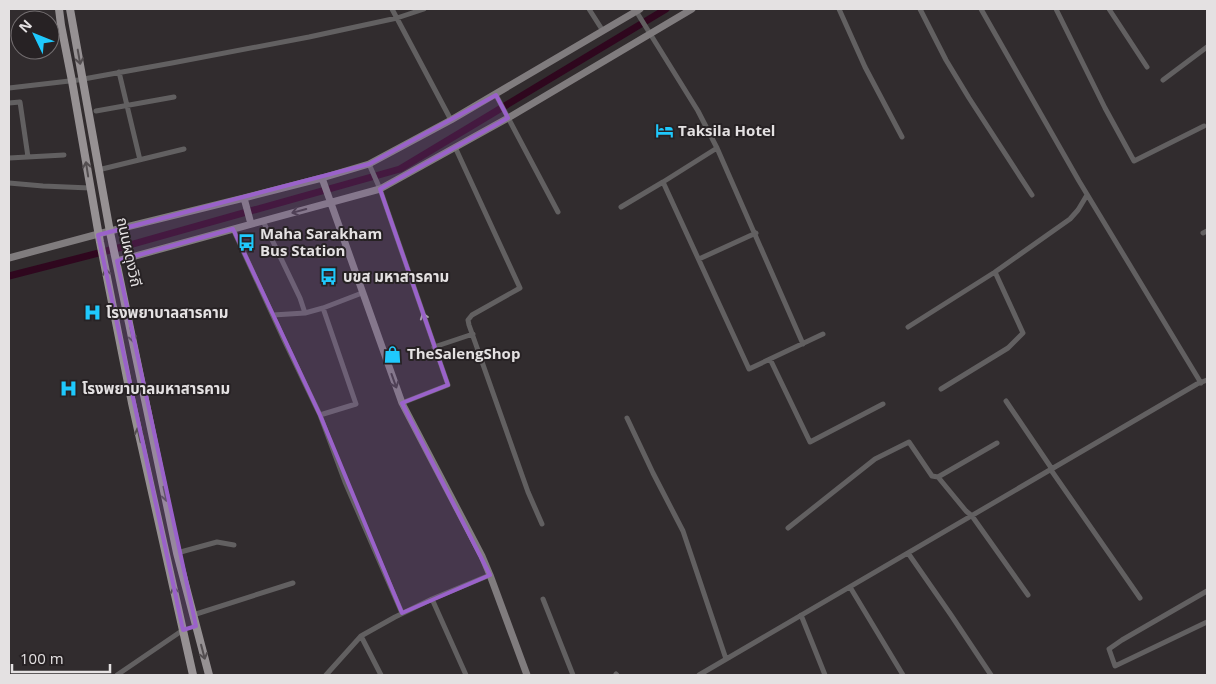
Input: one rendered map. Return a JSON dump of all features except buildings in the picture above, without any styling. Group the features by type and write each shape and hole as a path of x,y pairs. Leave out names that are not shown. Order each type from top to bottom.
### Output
{"main road":[{"name":"ถนนผดุงวิถี","path":"59,9 99,238 132,403 194,675"},
{"name":"ถนนผดุงวิถี","path":"70,9 98,170 177,553 209,675"},
{"path":"183,630 196,626"}],"street":[{"path":"392,9 452,120"},
{"path":"9,88 72,81 172,63 397,18 424,9"},
{"path":"589,9 603,31"},
{"path":"116,257 233,229 380,189 508,118 692,9"},
{"path":"839,9 864,67 902,137"},
{"path":"920,9 946,60 1032,195"},
{"path":"981,9 1087,195 1201,382"},
{"path":"1056,9 1104,108 1134,161 1204,126"},
{"path":"1109,9 1147,66"},
{"path":"9,258 111,235 369,164 496,95 638,10 650,34 698,111 717,148 756,233 803,344"},
{"path":"1163,80 1207,46"},
{"path":"119,72 140,160"},
{"path":"496,95 558,212"},
{"path":"96,111 174,97"},
{"path":"9,103 20,102 28,156"},
{"path":"455,147 520,288 472,315 468,320 528,492 542,524"},
{"path":"621,207 717,148"},
{"path":"98,170 184,149"},
{"path":"9,158 64,155"},
{"path":"369,164 380,189 448,386 402,403"},
{"path":"322,178 402,403 482,556 527,675"},
{"path":"663,182 749,369 823,334"},
{"path":"9,183 90,188"},
{"path":"908,327 995,272 1070,218 1078,210 1087,195"},
{"path":"244,198 251,224"},
{"path":"263,221 300,298 305,313"},
{"path":"233,229 320,416 345,482 402,613"},
{"path":"699,259 756,233"},
{"path":"941,389 1008,348 1023,332 995,272"},
{"path":"273,315 305,313 362,293"},
{"path":"320,416 356,404 323,308"},
{"path":"434,347 473,334"},
{"path":"770,359 810,442 883,404"},
{"path":"699,675 1207,380"},
{"path":"1006,401 1140,598"},
{"path":"627,418 683,531 726,660"},
{"path":"788,528 875,459 908,442 932,476 938,477 997,443"},
{"path":"938,477 972,516 1028,596"},
{"path":"177,553 217,542 234,545"},
{"path":"908,553 991,675"},
{"path":"326,675 361,636 402,613 490,575"},
{"path":"193,615 293,583"},
{"path":"850,587 903,675"},
{"path":"1207,591 1109,649 1115,666 1207,622"},
{"path":"432,599 466,675"},
{"path":"543,599 573,675"},
{"path":"801,615 825,675"},
{"path":"117,675 183,630"},
{"path":"361,636 381,675"}],"highlighted area":[{"path":"496,95 508,118 380,189 448,385 402,403 490,575 402,613 320,415 233,229 117,261 196,626 183,630 98,235 369,164"}],"waterway":[{"path":"9,276 126,246 400,169 666,9"}],"place":[{"name":"Taksila Hotel","path":"664,131"},
{"name":"Maha Sarakham Bus Station","path":"246,243"},
{"name":"บขส มหาสารคาม","path":"329,277"},
{"name":"โรงพยาบาลสารคาม","path":"92,313"},
{"name":"TheSalengShop","path":"393,354"},
{"name":"โรงพยาบาลมหาสารคาม","path":"68,389"}]}
